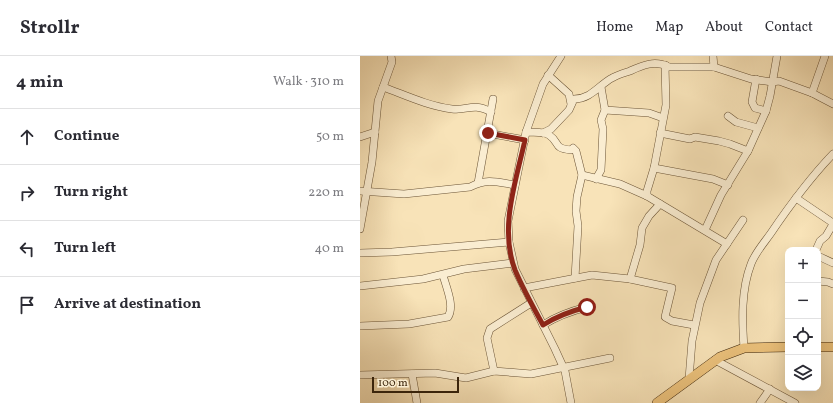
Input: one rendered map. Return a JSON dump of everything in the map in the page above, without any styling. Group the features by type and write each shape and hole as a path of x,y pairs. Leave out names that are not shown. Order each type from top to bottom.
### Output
{"main road":[{"path":"657,403 715,360 744,348 785,347"},
{"path":"821,347 833,347"}],"street":[{"path":"360,229 363,191 375,132 378,101 392,62 391,56"},
{"path":"561,56 543,84 526,136 508,221 509,242 514,263 531,303 563,367 571,403"},
{"path":"713,56 714,67"},
{"path":"705,230 721,195 748,151 766,111 777,56"},
{"path":"812,93 825,56"},
{"path":"487,132 526,136 543,133 551,129 570,110 574,99 582,99 612,78 636,67 647,64 665,65 669,67 714,67 756,80 784,82 812,93 833,104"},
{"path":"648,196 646,191 654,168 666,105 665,65"},
{"path":"548,75 569,94 572,104"},
{"path":"756,80 752,102 755,108 766,111"},
{"path":"383,87 433,105 453,109 473,107 482,108 491,112"},
{"path":"596,179 601,170 603,129 601,120 605,110 601,87"},
{"path":"478,183 493,99"},
{"path":"605,110 649,113 663,118"},
{"path":"728,116 736,122 758,128"},
{"path":"360,137 375,132"},
{"path":"543,133 548,134 556,141 558,147 561,149 571,150 573,148 576,151 582,175 577,197 576,211 578,226 575,278"},
{"path":"660,133 690,139 695,138 719,141 748,151"},
{"path":"744,348 743,304 746,279 754,257 796,198 833,154"},
{"path":"654,168 713,179 728,185"},
{"path":"582,175 620,184 648,196 727,244"},
{"path":"363,191 411,194 470,188 478,183 490,181 515,185"},
{"path":"796,198 833,224 830,238 820,241 817,247"},
{"path":"630,279 640,245 642,228 660,204"},
{"path":"689,379 694,325 700,303 716,260 743,220"},
{"path":"360,253 392,252 509,242"},
{"path":"821,257 833,263"},
{"path":"360,286 423,279 464,269 514,263"},
{"path":"360,326 409,324 448,318 451,306 443,275"},
{"path":"524,288 592,275 630,279 672,288 665,317 672,321 694,325"},
{"path":"494,372 487,338 490,329 531,303"},
{"path":"543,325 555,317 570,311 587,307"},
{"path":"360,375 444,373 466,378 494,372 531,374 610,358"},
{"path":"715,360 795,403"},
{"path":"412,374 417,403"},
{"path":"760,403 770,389"}],"route":[{"path":"488,133 525,140 508,221 509,242 515,268 543,325 555,317 570,311 587,307"}]}
